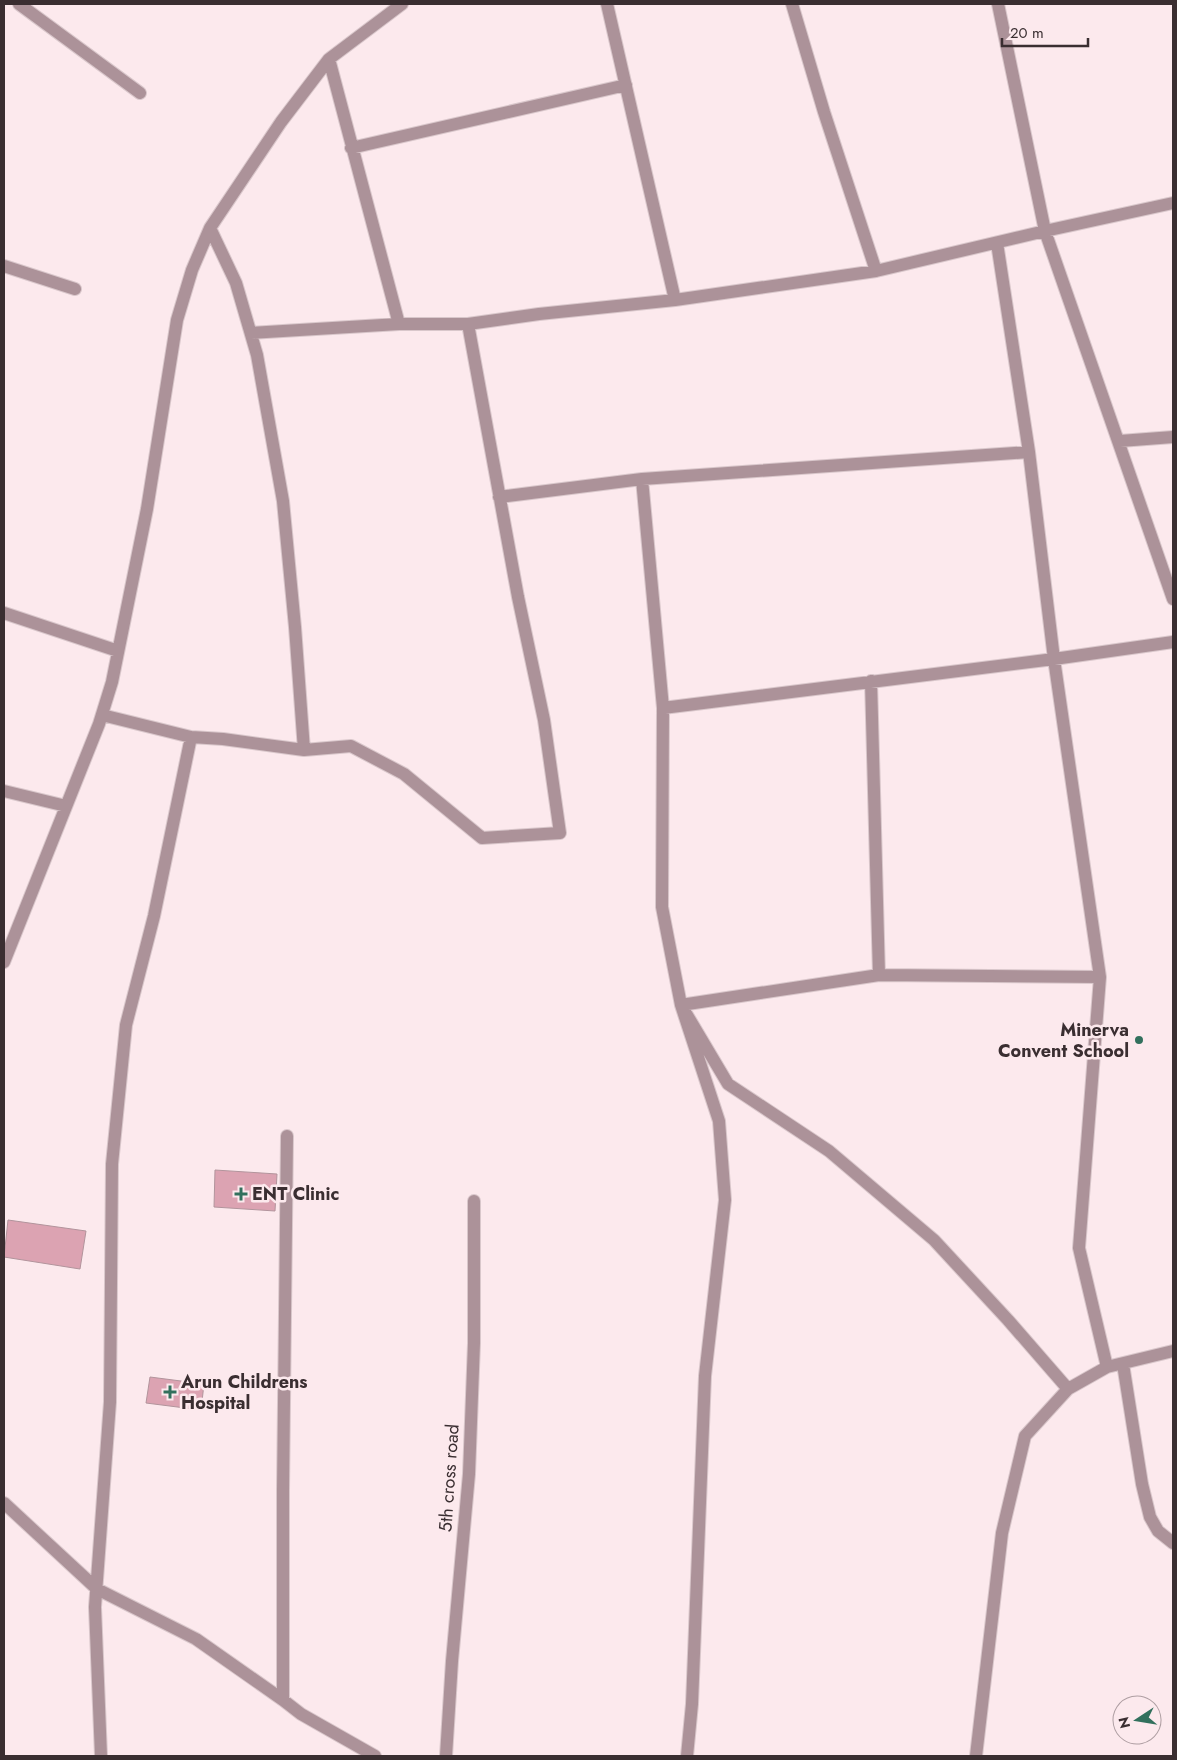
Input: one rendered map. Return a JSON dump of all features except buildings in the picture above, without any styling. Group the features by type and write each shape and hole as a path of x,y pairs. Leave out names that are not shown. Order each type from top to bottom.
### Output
{"street":[{"path":"19,4 140,92"},
{"path":"4,962 101,719 112,682 147,509 177,320 192,270 210,228 281,122 328,59 402,4"},
{"path":"607,4 675,300"},
{"path":"792,4 824,112 876,271"},
{"path":"998,4 1046,231 1173,599"},
{"path":"328,59 398,324"},
{"path":"351,148 626,86"},
{"path":"251,333 398,324 468,324 539,314 675,300 876,271 1173,203"},
{"path":"210,228 236,283 258,354 283,500 304,750"},
{"path":"997,242 1029,452 1054,659 1100,977 1079,1248 1107,1367"},
{"path":"4,266 75,289"},
{"path":"101,719 191,737 223,739 304,750 351,746 404,774 482,838 560,833 544,720 518,597 468,324"},
{"path":"1120,441 1173,437"},
{"path":"500,497 642,479 1029,452"},
{"path":"642,479 663,708 662,907 681,1005 719,1121 724,1200 705,1376 692,1704 687,1756"},
{"path":"4,613 118,651"},
{"path":"663,708 1054,659 1173,642"},
{"path":"871,681 879,975"},
{"path":"101,1756 95,1607 110,1402 112,1164 126,1025 154,916 191,737"},
{"path":"4,790 66,806"},
{"path":"681,1005 879,975 1100,977"},
{"path":"681,1005 728,1084 830,1151 934,1240 1068,1388"},
{"path":"283,1700 282,1491 287,1136"},
{"name":"5th cross road","path":"446,1756 469,1465 474,1343 474,1201"},
{"path":"976,1756 1002,1532 1025,1436 1068,1388 1107,1367 1173,1351"},
{"path":"1122,1364 1142,1484 1150,1517 1158,1531 1173,1543"},
{"path":"4,1503 97,1589 196,1639 301,1714 375,1756"}],"place":[{"name":"Minerva Convent School","path":"1139,1040"},
{"name":"ENT Clinic","path":"241,1194"},
{"name":"Arun Childrens Hospital","path":"170,1392"}]}
